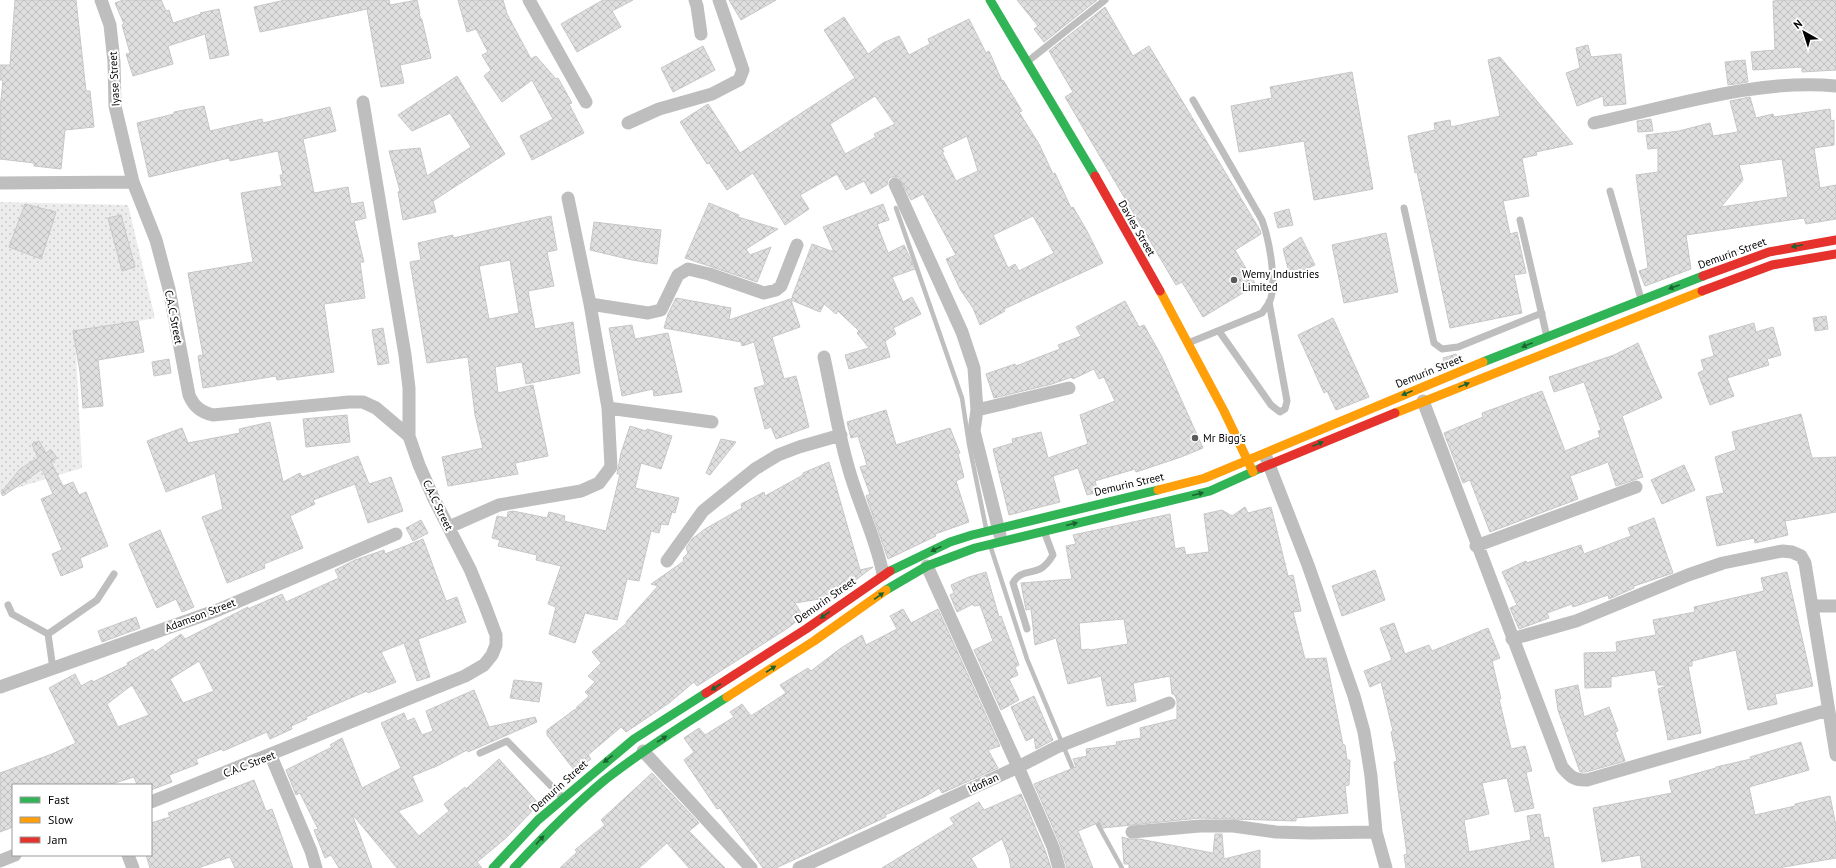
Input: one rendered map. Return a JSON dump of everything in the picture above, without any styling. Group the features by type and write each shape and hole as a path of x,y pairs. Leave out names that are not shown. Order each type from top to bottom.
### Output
{"street":[{"name":"Iyase Street","path":"101,0 110,25 114,62 115,106 133,182"},
{"path":"529,0 586,102"},
{"path":"695,0 698,6 701,34"},
{"path":"628,123 659,109 712,94 739,80 743,70 719,0"},
{"name":"Davies Street","path":"990,0 1158,287 1221,405 1253,472"},
{"path":"1594,123 1751,89 1818,84 1836,86"},
{"path":"363,102 405,355 409,388 409,436"},
{"path":"0,183 133,182"},
{"name":"C.A.C Street","path":"133,182 158,247 169,289 189,395 193,403 201,412 213,415 349,402 362,402 376,408 409,436 419,465 481,596 496,635 496,645 492,655 484,665 465,676 271,756 152,802"},
{"path":"896,184 962,332 974,368 976,410 974,431 998,544"},
{"path":"448,527 499,505 581,491 599,483 611,467 608,408 590,304 568,198"},
{"name":"Demurin Street","path":"493,868 538,820 634,739 806,629 882,574 950,542 972,535 1103,502 1152,493 1205,478 1264,452 1641,299 1768,252 1836,240"},
{"path":"590,304 648,312 661,310 678,275 688,270 709,274 764,293 776,290 781,286 797,245"},
{"path":"514,868 549,831 573,809 643,751 814,641 891,587 927,566 975,548 998,544 1044,531 1210,491 1269,464 1646,312 1772,265 1836,254"},
{"path":"824,356 848,469 865,520 879,554 882,574"},
{"path":"976,410 1070,388"},
{"path":"1423,401 1476,546 1562,767 1570,777 1578,781 1588,780 1828,710"},
{"path":"608,408 712,422"},
{"path":"667,562 703,511 755,469 778,455 799,446 841,435"},
{"path":"1264,452 1308,564 1354,696 1364,732 1371,776 1376,832 1386,868"},
{"path":"1476,546 1636,487"},
{"name":"Adamson Street","path":"0,687 218,610 396,534"},
{"path":"1512,639 1576,621 1688,575 1723,563 1782,551 1792,552 1801,556 1805,563 1836,755"},
{"path":"927,566 1053,847 1059,868"},
{"path":"1812,606 1836,606"},
{"name":"Idofian","path":"799,868 1018,767 1057,747 1169,703"},
{"path":"643,751 751,868"},
{"path":"271,756 316,868"},
{"path":"1132,832 1200,826 1233,826 1276,832 1310,834 1376,832"},
{"path":"0,861 12,856"},
{"path":"128,856 133,868"}],"lane":[{"path":"1027,62 1106,0"},
{"path":"1188,343 1262,313 1269,302 1273,288 1270,247 1262,220 1193,100"},
{"path":"1610,191 1641,299"},
{"path":"1404,208 1434,343 1442,349 1458,347 1542,314"},
{"path":"1520,220 1547,337"},
{"path":"1219,330 1271,405 1280,412 1285,409 1287,401 1269,302"},
{"path":"1027,629 1013,583 1016,577 1029,571 1040,569 1048,563 1053,555 1040,518"},
{"path":"48,634 97,600 114,574"},
{"path":"8,605 12,614 48,634"},
{"path":"48,634 53,669"},
{"path":"480,753 507,741 563,798"}],"shaded area":[{"path":"0,202 128,205 155,318 75,333 82,468 0,493"}],"building":[{"path":"15,0 76,0 86,91 90,91 94,127 65,130 61,169 34,166 34,163 0,159 0,109 3,80 0,80 0,65 10,65"},
{"path":"123,0 161,0 166,11 169,10 173,23 201,14 200,13 219,9 229,55 210,59 205,34 168,46 173,64 133,76 126,54 130,53 122,25 124,24 115,3"},
{"path":"285,0 389,0 390,5 417,0 419,15 422,20 431,58 400,65 404,83 381,87 367,9 260,32 254,7"},
{"path":"458,0 503,0 507,14 531,59 536,56 556,79 558,78 572,103 569,104 584,133 532,160 520,136 553,119 532,80 502,102 484,76 491,70 482,55 488,52 476,29 467,32"},
{"path":"603,0 633,0 612,11 621,27 577,52 561,24"},
{"path":"729,0 776,0 741,20"},
{"path":"1017,0 1097,0 1044,42 1034,29 1038,26"},
{"path":"1836,0 1836,70 1802,72 1802,67 1753,70 1751,52 1775,50 1773,1"},
{"path":"1105,7 1133,56 1149,46 1260,230 1261,234 1235,250 1256,285 1203,317 1182,282 1176,285 1065,97 1073,92 1049,51"},
{"path":"844,17 868,54 883,43 899,36 909,55 930,44 928,39 969,19 986,53 989,51 1002,81 1003,80 1022,111 1019,112 1039,144 1053,174 1055,173 1071,208 1073,207 1087,231 1103,263 1004,309 1005,311 980,325 973,308 960,289 946,259 956,255 923,194 911,200 899,177 891,177 888,180 887,185 871,194 864,181 846,190 837,174 800,195 809,209 785,225 753,173 727,190 709,163 707,164 680,122 708,104 740,153 855,78 824,30","holes":["875,96 895,124 874,134 876,137 845,154 830,124","967,136 978,171 956,181 942,152 944,152 942,148","1033,216 1054,253 1019,271 1015,264 1008,268 993,235"]},
{"path":"1588,45 1591,57 1621,54 1626,104 1604,106 1603,96 1577,106 1566,73 1580,68 1576,48"},
{"path":"703,46 715,70 673,92 661,68"},
{"path":"1500,57 1573,144 1536,152 1537,155 1522,158 1529,196 1503,201 1510,234 1517,232 1526,273 1514,275 1522,313 1450,328 1408,136 1435,130 1434,123 1450,120 1451,127 1500,116 1488,60"},
{"path":"1745,60 1748,82 1728,85 1725,62"},
{"path":"1352,72 1373,189 1314,200 1304,141 1239,152 1231,106 1272,98 1270,87"},
{"path":"457,76 505,154 433,201 436,212 403,220 398,192 400,191 389,151 420,148 427,176 471,147 450,113 412,131 398,115"},
{"path":"1750,97 1756,118 1773,114 1774,117 1830,109 1831,121 1834,120 1834,145 1814,148 1820,188 1836,185 1836,219 1806,224 1804,218 1686,235 1691,269 1645,286 1639,271 1648,268 1636,175 1658,172 1658,148 1648,149 1646,135 1679,131 1710,123 1713,136 1738,132 1730,101","holes":["1782,159 1788,197 1721,207 1743,180 1739,165"]},
{"path":"204,106 210,131 262,119 263,123 330,107 336,131 303,139 314,193 348,187 351,204 363,202 366,218 354,221 364,262 360,262 365,298 324,304 334,372 277,380 276,376 203,388 198,356 203,355 188,273 253,262 241,193 282,186 280,175 283,175 278,151 230,161 229,158 149,177 137,123 174,114 174,112"},
{"path":"1651,119 1653,131 1638,132 1637,121"},
{"path":"709,203 739,215 738,217 778,229 746,249 750,255 771,247 757,282 685,258"},
{"path":"25,204 56,212 41,259 9,247"},
{"path":"883,204 889,220 877,224 888,253 904,245 915,269 892,277 903,302 912,297 921,314 893,328 896,334 885,341 890,357 849,369 845,355 869,348 857,333 859,331 838,311 836,314 824,304 820,312 791,300 800,327 772,337 784,379 796,376 809,427 776,439 771,427 765,429 754,388 765,385 754,342 742,346 741,342 664,328 668,314 676,298 731,308 729,320 793,298 792,297 812,244 834,252 823,227"},
{"path":"1289,209 1293,225 1278,228 1274,213"},
{"path":"121,215 135,267 122,271 108,218"},
{"path":"551,216 557,250 547,252 554,286 528,291 535,329 573,322 580,373 526,384 522,362 495,367 498,393 533,385 548,456 515,463 518,474 448,486 442,457 483,448 475,415 468,357 427,363 410,262 421,260 418,243 453,235 453,238","holes":["510,260 519,313 489,319 479,266"]},
{"path":"594,222 661,230 657,264 590,250"},
{"path":"1386,233 1398,292 1344,303 1332,245"},
{"path":"1301,237 1315,265 1290,276 1283,249"},
{"path":"1754,243 1755,245 1698,266 1697,265"},
{"path":"1125,301 1139,327 1144,325 1162,357 1203,448 1136,472 1135,469 1095,481 1098,492 1087,495 1078,468 1053,476 1060,502 1009,515 993,449 1013,443 1012,439 1041,432 1048,458 1088,444 1080,415 1115,401 1104,377 1099,379 1094,369 1073,379 1072,377 1052,384 994,398 986,374 1015,364 1016,366 1060,349 1058,345 1081,336 1076,327"},
{"path":"1826,316 1828,329 1815,331 1813,318"},
{"path":"1333,318 1369,397 1336,410 1327,391 1324,393 1298,335"},
{"path":"138,321 144,352 98,360 103,406 83,408 80,372 73,331"},
{"path":"1754,323 1756,332 1773,327 1781,355 1767,359 1769,365 1727,378 1734,396 1710,405 1698,373 1704,370 1701,360 1714,356 1709,336"},
{"path":"632,325 635,339 668,333 682,392 654,396 653,389 622,396 609,328"},
{"path":"383,328 389,363 378,365 372,330"},
{"path":"1638,343 1662,398 1622,416 1643,477 1616,486 1608,462 1570,476 1578,499 1490,532 1470,480 1463,483 1444,433 1483,417 1482,413 1542,391 1565,451 1600,437 1598,431 1601,430 1584,382 1554,392 1549,377 1614,355"},
{"path":"1456,354 1458,360 1445,365 1443,358"},
{"path":"169,359 171,373 154,376 152,362"},
{"path":"886,410 896,445 950,428 960,453 958,454 964,477 956,481 969,522 935,534 936,536 888,559 866,496 870,494 860,467 867,465 858,436 851,438 847,422"},
{"path":"1801,414 1812,458 1836,457 1836,512 1785,521 1788,535 1755,543 1754,538 1717,546 1706,497 1724,493 1715,457 1736,450 1732,432"},
{"path":"347,415 350,442 306,447 303,419"},
{"path":"270,422 283,482 300,473 302,477 358,456 369,484 391,477 403,511 368,523 355,484 313,500 315,504 290,516 303,548 264,564 265,568 227,583 202,517 223,509 215,473 166,492 147,441 182,428 188,443 240,433 239,429"},
{"path":"630,426 672,436 661,469 641,463 635,488 679,498 675,513 672,512 668,525 661,524 659,533 651,531 639,581 627,579 617,620 585,613 575,643 549,634 556,607 548,604 561,566 536,560 537,555 498,546 500,540 492,538 497,516 507,518 508,512 513,511 547,518 549,512 565,516 564,521 606,531 620,474 617,474 621,453"},
{"path":"721,439 736,442 710,475 706,473"},
{"path":"39,441 46,453 51,450 57,458 51,462 63,486 73,482 79,495 86,492 108,546 80,558 83,567 61,576 52,554 62,550 41,499 53,494 42,469 3,496 1,493 20,469 38,458 32,444"},
{"path":"829,462 860,570 873,567 849,585 832,589 834,595 832,597 795,603 803,616 788,628 697,686 694,682 669,703 626,732 621,727 588,755 591,759 575,771 547,735 547,730 574,710 580,708 576,708 589,696 585,692 595,682 588,676 601,663 592,652 628,622 626,622 658,586 651,584 684,561 683,558 688,553 686,548 692,539 705,529 742,508 741,504 764,492 765,496 803,475 803,473"},
{"path":"1684,465 1695,490 1662,504 1651,480"},
{"path":"1245,507 1248,513 1271,507 1288,576 1293,575 1301,611 1293,612 1305,659 1326,658 1343,745 1345,745 1347,760 1350,760 1349,785 1345,786 1348,813 1296,818 1296,821 1200,818 1102,828 1100,822 1078,831 1093,868 1067,868 1060,844 1034,784 1076,767 1073,759 1087,756 1086,749 1117,745 1116,742 1141,738 1140,728 1177,719 1177,700 1174,694 1172,694 1170,676 1133,683 1136,701 1107,706 1101,676 1068,684 1056,638 1035,645 1031,609 1026,610 1021,583 1072,579 1066,546 1076,544 1073,535 1170,514 1175,549 1184,547 1186,555 1209,552 1204,514 1222,510 1232,516","holes":["1124,619 1128,644 1081,650 1079,623"]},
{"path":"1654,518 1673,573 1634,586 1634,588 1609,599 1608,595 1573,607 1572,604 1547,613 1549,618 1519,629 1510,608 1517,605 1502,572 1526,561 1527,563 1581,545 1584,554 1631,536 1628,528"},
{"path":"421,520 428,533 413,541 406,528"},
{"path":"160,530 194,607 182,612 176,599 157,608 129,544"},
{"path":"423,539 446,601 457,597 466,622 418,639 430,677 417,681 404,643 381,652 396,682 368,693 367,691 306,717 307,719 291,726 292,729 270,739 267,732 223,751 222,749 196,759 198,764 169,775 172,782 152,790 152,784 137,784 134,777 111,784 12,784 12,827 0,832 0,773 52,754 76,743 49,688 75,674 81,686 92,680 93,682 128,665 127,663 153,649 155,652 181,634 185,639 248,607 248,609 282,594 286,602 339,578 335,570 355,560 384,550 385,554","holes":["199,661 214,691 183,703 170,679","132,685 149,715 118,727 107,704"]},
{"path":"1375,570 1385,600 1342,616 1332,586"},
{"path":"986,572 999,617 1001,616 1019,665 1015,667 1018,675 1009,679 1019,700 1001,710 974,650 993,641 980,605 974,606 973,604 957,612 950,595 954,593 951,585 969,577"},
{"path":"1787,572 1813,686 1775,694 1777,704 1748,710 1736,650 1692,661 1692,666 1688,666 1701,733 1668,740 1658,689 1669,685 1658,685 1655,670 1611,677 1611,687 1585,688 1584,653 1617,652 1616,642 1656,635 1653,620 1695,612 1694,607 1764,591 1761,578"},
{"path":"903,609 911,623 938,609 1000,746 988,750 998,768 942,793 939,788 926,796 885,815 886,817 776,868 763,868 720,808 717,809 684,760 694,752 684,738 699,728 705,735 734,717 730,712 742,704 751,716 786,693 780,685 808,668 811,671 841,648 862,635 866,645 897,629 890,616"},
{"path":"136,617 140,628 102,642 98,631"},
{"path":"1394,623 1405,654 1429,645 1432,651 1488,628 1500,658 1492,661 1511,749 1525,746 1532,771 1526,772 1534,808 1515,812 1507,778 1482,783 1489,814 1464,820 1469,852 1531,840 1527,816 1540,814 1544,838 1549,837 1554,868 1406,868 1404,855 1407,854 1394,762 1397,761 1391,732 1393,731 1381,682 1370,687 1364,671 1392,660 1380,628"},
{"path":"514,680 542,683 539,702 510,698"},
{"path":"1578,685 1584,717 1609,707 1618,731 1615,732 1625,761 1586,772 1580,772 1558,710 1555,690"},
{"path":"474,690 489,727 535,717 537,722 468,752 467,750 437,766 412,776 423,801 398,811 419,836 449,811 444,804 465,787 466,789 499,759 539,804 506,838 477,862 482,868 397,868 352,814 372,868 339,868 331,855 325,858 314,830 318,829 300,793 296,795 286,770 332,747 330,745 342,738 362,788 401,768 381,723 404,713 407,721 414,718 422,735 433,731 426,711"},
{"path":"1034,696 1053,740 1036,749 1034,737 1026,741 1011,707"},
{"path":"1801,742 1809,770 1749,787 1755,815 1830,796 1836,826 1836,858 1778,868 1642,868 1640,855 1602,862 1593,808 1672,793 1669,781 1716,767 1751,759 1750,757"},
{"path":"652,773 699,823 689,831 725,868 689,868 667,843 639,868 560,868 577,852 575,850 605,825 601,820"},
{"path":"254,780 266,811 272,809 293,868 235,868 230,857 198,868 150,868 146,856 152,856 152,823 170,817 168,813"},
{"path":"1021,794 1045,850 1051,868 1011,868 1009,857 1002,839 971,858 977,868 882,868 954,824 950,818 979,802 984,810"},
{"path":"1215,834 1222,834 1224,859 1260,850 1260,868 1129,868 1129,864 1124,864 1122,837 1213,853"}],"waterway":[{"path":"896,208 962,398 969,444 986,528"},
{"path":"991,548 1027,659 1075,774"},
{"path":"1095,819 1122,868"}],"traffic: fast":[{"path":"990,0 1095,176"},
{"path":"1483,362 1703,276"},
{"path":"886,590 927,566 975,548 1210,491 1261,468"},
{"path":"890,571 950,542 972,535 1158,490"},
{"path":"493,868 538,820 634,739 706,693"},
{"path":"514,868 558,822 606,779 681,726 727,697"}],"traffic: slow":[{"path":"1160,291 1224,411 1253,472"},
{"path":"1395,413 1702,291"},
{"path":"1158,490 1205,478 1483,362"},
{"path":"727,697 814,641 886,590"}],"traffic: jam":[{"path":"1095,176 1160,291"},
{"path":"1703,276 1769,252 1836,240"},
{"path":"1702,291 1772,265 1836,254"},
{"path":"1261,468 1395,413"},
{"path":"706,693 806,629 890,571"}],"place":[{"name":"Wemy Industries Limited","path":"1234,280"},
{"name":"Mr Bigg's","path":"1195,438"}]}
